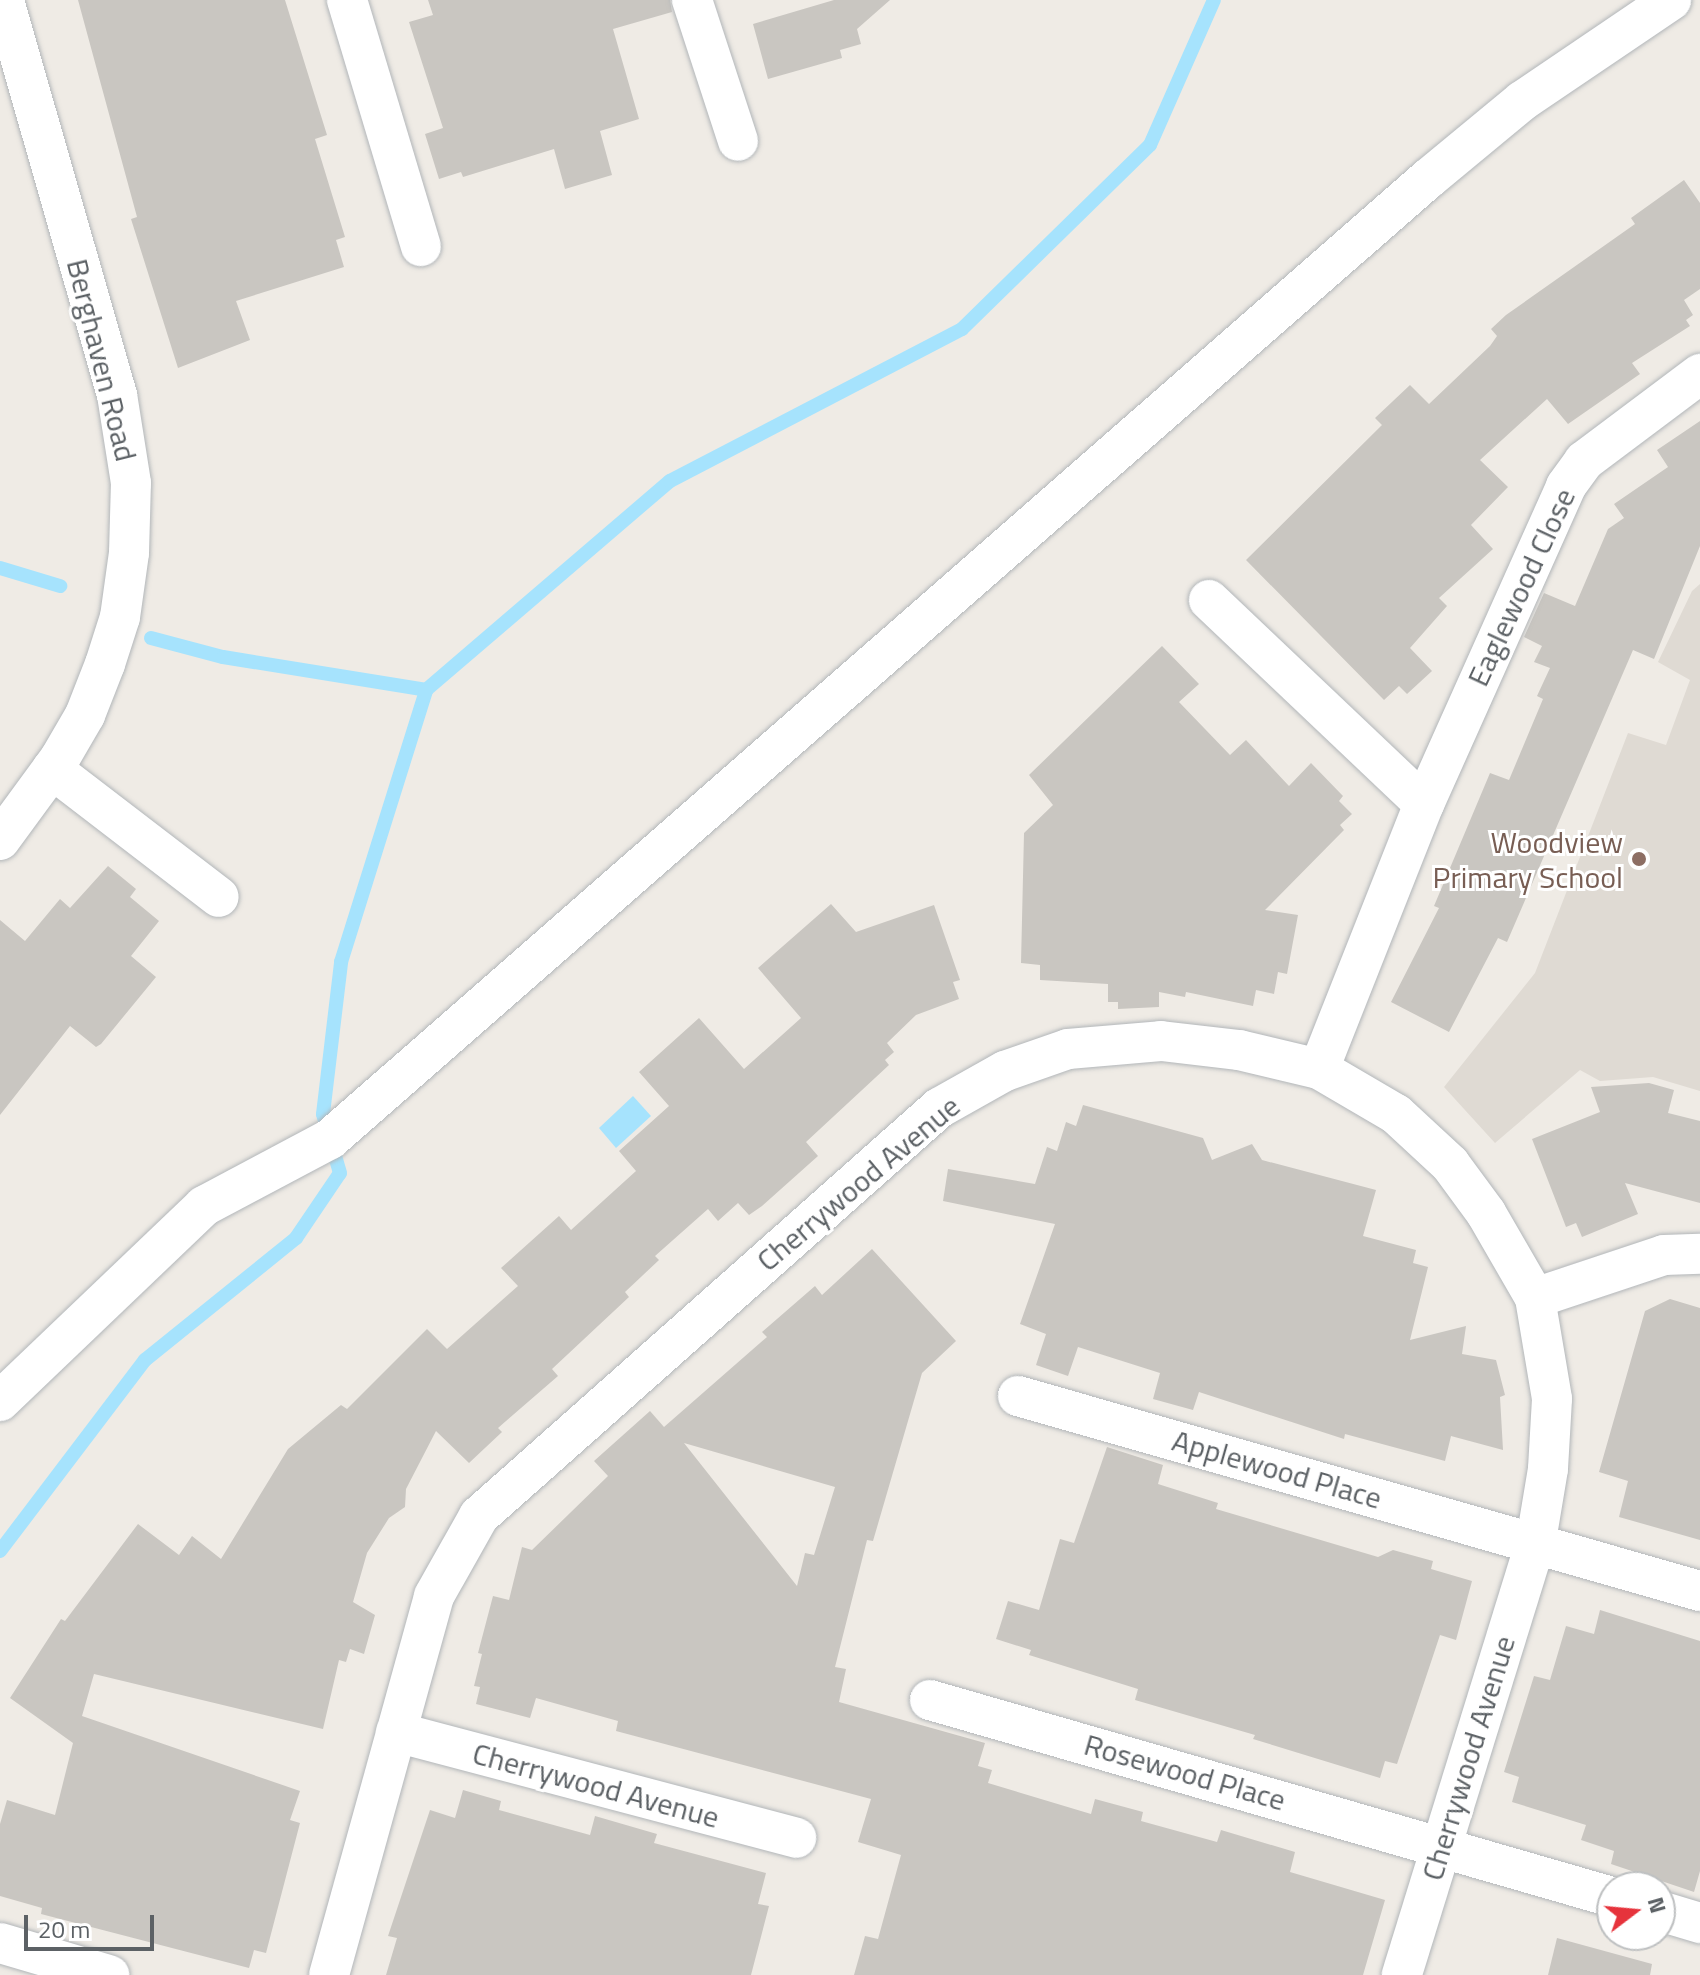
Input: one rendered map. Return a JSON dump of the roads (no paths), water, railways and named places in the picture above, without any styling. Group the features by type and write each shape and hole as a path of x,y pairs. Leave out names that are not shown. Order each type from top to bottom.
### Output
{"street":[{"path":"347,0 421,246"},
{"path":"692,0 738,141"},
{"path":"0,1401 204,1206 330,1139 1429,178 1522,101 1671,0"},
{"name":"Berghaven Road","path":"0,840 52,769 85,715 120,617 129,553 131,483 117,395 3,2"},
{"name":"Eaglewood Close","path":"1319,1069 1424,804 1566,486 1584,461 1700,374"},
{"path":"1209,600 1424,804"},
{"path":"52,769 219,897"},
{"name":"Cherrywood Avenue","path":"329,1975 434,1596 479,1516 939,1108 1005,1071 1068,1049 1113,1042 1239,1050 1319,1069 1396,1114 1450,1164 1508,1247 1535,1298 1552,1399 1548,1469 1536,1541 1402,1975"},
{"path":"1535,1298 1664,1255 1700,1254"},
{"name":"Applewood Place","path":"1018,1396 1536,1541"},
{"path":"1536,1541 1700,1591"},
{"name":"Rosewood Place","path":"930,1700 1440,1844 1596,1892"},
{"name":"Cherrywood Avenue","path":"396,1732 796,1838"},
{"path":"1676,1916 1700,1923"},
{"path":"0,1943 109,1975"}],"water":[{"path":"633,1096 651,1116 616,1148 599,1128"}],"waterway":[{"path":"151,638 223,657 426,690 670,481 962,329 1150,145 1214,0"},
{"path":"0,568 60,586"},
{"path":"0,1551 145,1360 296,1238 340,1173 323,1114 341,962 426,690"}],"place":[{"name":"Woodview Primary School","path":"1639,859"}]}
